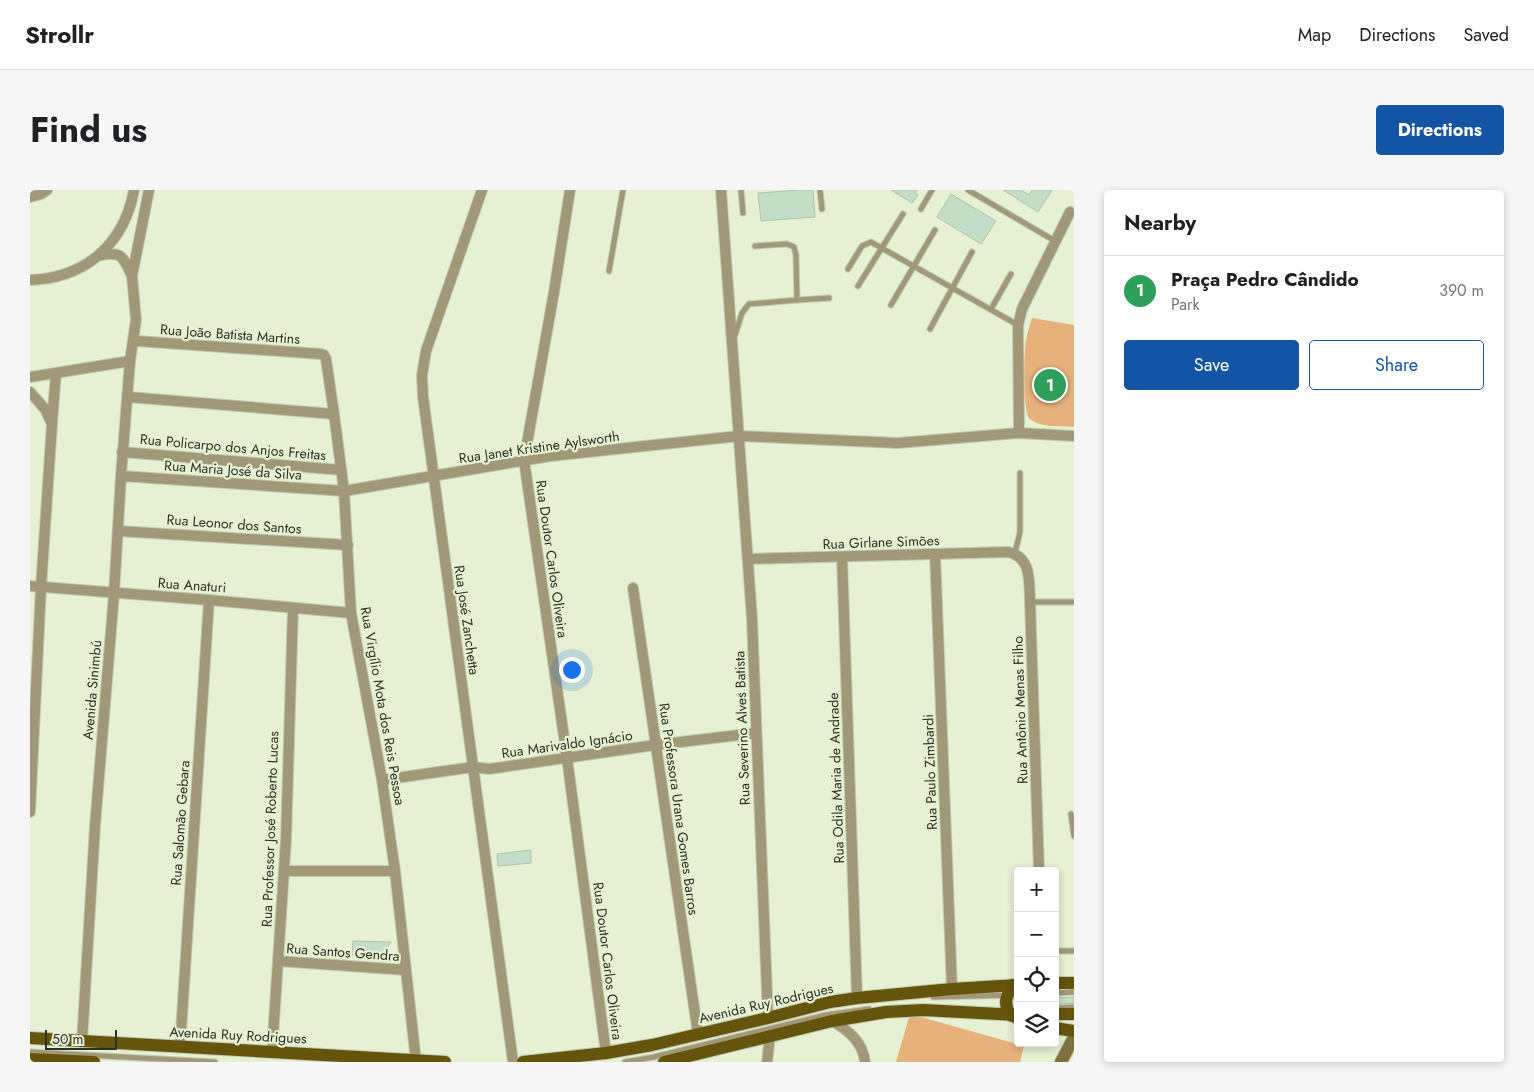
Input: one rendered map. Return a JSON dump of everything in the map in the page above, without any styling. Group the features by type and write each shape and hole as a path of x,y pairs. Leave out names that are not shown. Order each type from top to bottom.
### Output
{"main road":[{"path":"1059,983 1074,983"},
{"name":"Avenida Ruy Rodrigues","path":"664,1062 680,1060 830,1002 952,989 1014,990"},
{"path":"1014,990 1005,1003 1014,1014"},
{"name":"Avenida Ruy Rodrigues","path":"523,1062 606,1053 698,1034 832,1021 886,1012 923,1010 1014,1014"},
{"path":"1059,1014 1074,1014"},
{"path":"1059,1029 1074,1031"},
{"path":"1061,1062 1074,1037"},
{"name":"Avenida Ruy Rodrigues","path":"30,1038 83,1053 94,1062"},
{"name":"Avenida Ruy Rodrigues","path":"30,1058 180,1047 416,1062 445,1062"}],"street":[{"path":"30,197 41,194 46,190"},
{"path":"101,255 124,222 134,190"},
{"path":"132,276 149,190"},
{"name":"Rua José Zanchetta","path":"482,190 426,351 422,375 423,397 513,1062"},
{"name":"Rua Doutor Carlos Oliveira","path":"570,190 524,460 567,758 606,1053"},
{"name":"Rua Severino Alves Batista","path":"721,190 752,619 769,1026 767,1062"},
{"path":"1019,433 1018,325 1022,309 1070,212"},
{"path":"30,280 45,280 70,272 101,255 114,253 119,255 132,276"},
{"name":"Avenida Sinimbú","path":"83,1053 95,826 114,594 122,452 130,361 136,320 132,276"},
{"name":"Rua João Batista Martins","path":"133,342 324,355"},
{"name":"Rua Virgílio Mota dos Reis Pessoa","path":"324,355 344,491 351,613 382,780 395,870 416,1062"},
{"path":"30,377 130,361"},
{"path":"30,812 41,587 56,373"},
{"path":"30,392 45,409 52,424"},
{"path":"128,398 334,414"},
{"name":"Rua Janet Kristine Aylsworth","path":"344,491 524,460 739,436 898,443 1019,433 1074,436"},
{"name":"Rua Policarpo dos Anjos Freitas","path":"122,452 341,470"},
{"name":"Rua Maria José da Silva","path":"121,476 344,491"},
{"name":"Rua Leonor dos Santos","path":"118,531 348,546"},
{"name":"Rua Girlane Simões","path":"748,559 1015,553"},
{"name":"Rua Antônio Menas Filho","path":"1015,553 1026,564 1030,602 1039,867"},
{"name":"Rua Paulo Zimbardi","path":"935,554 952,989"},
{"name":"Rua Odila Maria de Andrade","path":"842,558 857,998"},
{"name":"Rua Anaturi","path":"30,586 351,613"},
{"name":"Rua Professora Urana Gomes Barros","path":"633,588 698,1034"},
{"name":"Rua Salomão Gebara","path":"180,1047 208,600"},
{"name":"Rua Professor José Roberto Lucas","path":"272,1052 284,871 292,608"},
{"name":"Rua Marivaldo Ignácio","path":"382,780 473,767 489,769 656,744 756,733"},
{"path":"284,871 395,870"},
{"name":"Rua Santos Gendra","path":"278,961 406,970"},
{"path":"832,1021 854,1036 864,1053 865,1062"}],"lane":[{"path":"610,271 624,190"},
{"path":"741,190 743,213"},
{"path":"820,190 822,209"},
{"path":"921,209 932,190"},
{"path":"968,190 1055,241"},
{"path":"858,286 903,214"},
{"path":"891,305 935,230"},
{"path":"848,270 862,246 870,242 1018,325"},
{"path":"755,246 788,244 794,247 796,255 797,300"},
{"path":"930,329 972,252"},
{"path":"991,309 1011,274"},
{"path":"732,342 742,313 749,304 830,298"},
{"path":"1015,553 1020,532 1020,473"},
{"path":"1030,602 1074,602"},
{"path":"1071,814 1074,836"},
{"path":"1059,951 1074,952"},
{"path":"625,1062 654,1057 769,1026 830,1007 856,1003 1014,990"},
{"path":"1059,993 1074,992"},
{"path":"579,1062 652,1050 826,1015 904,1005 940,1005 1014,1014"},
{"path":"1059,1008 1074,1007"},
{"path":"30,1044 83,1053 215,1062"},
{"path":"30,1052 348,1062"}],"shaded area":[{"path":"1032,318 1074,325 1074,427 1044,425 1033,421 1027,413 1025,393 1026,338"},
{"path":"910,1014 1014,1043 1014,1047 1024,1047 1020,1062 896,1062"}],"building":[{"path":"813,190 815,217 761,221 758,193"},
{"path":"891,190 917,190 915,193 918,195 912,203"},
{"path":"1003,190 1021,190 1029,195 1032,190 1052,190 1038,212"},
{"path":"951,194 996,221 981,244 937,217"},
{"path":"531,850 531,863 498,866 497,854"},
{"path":"353,941 391,942 382,956 352,955"},
{"path":"1074,997 1074,1003 1059,1005 1059,998"}],"place":[{"name":"Praça Pedro Cândido","path":"1050,385"}]}
